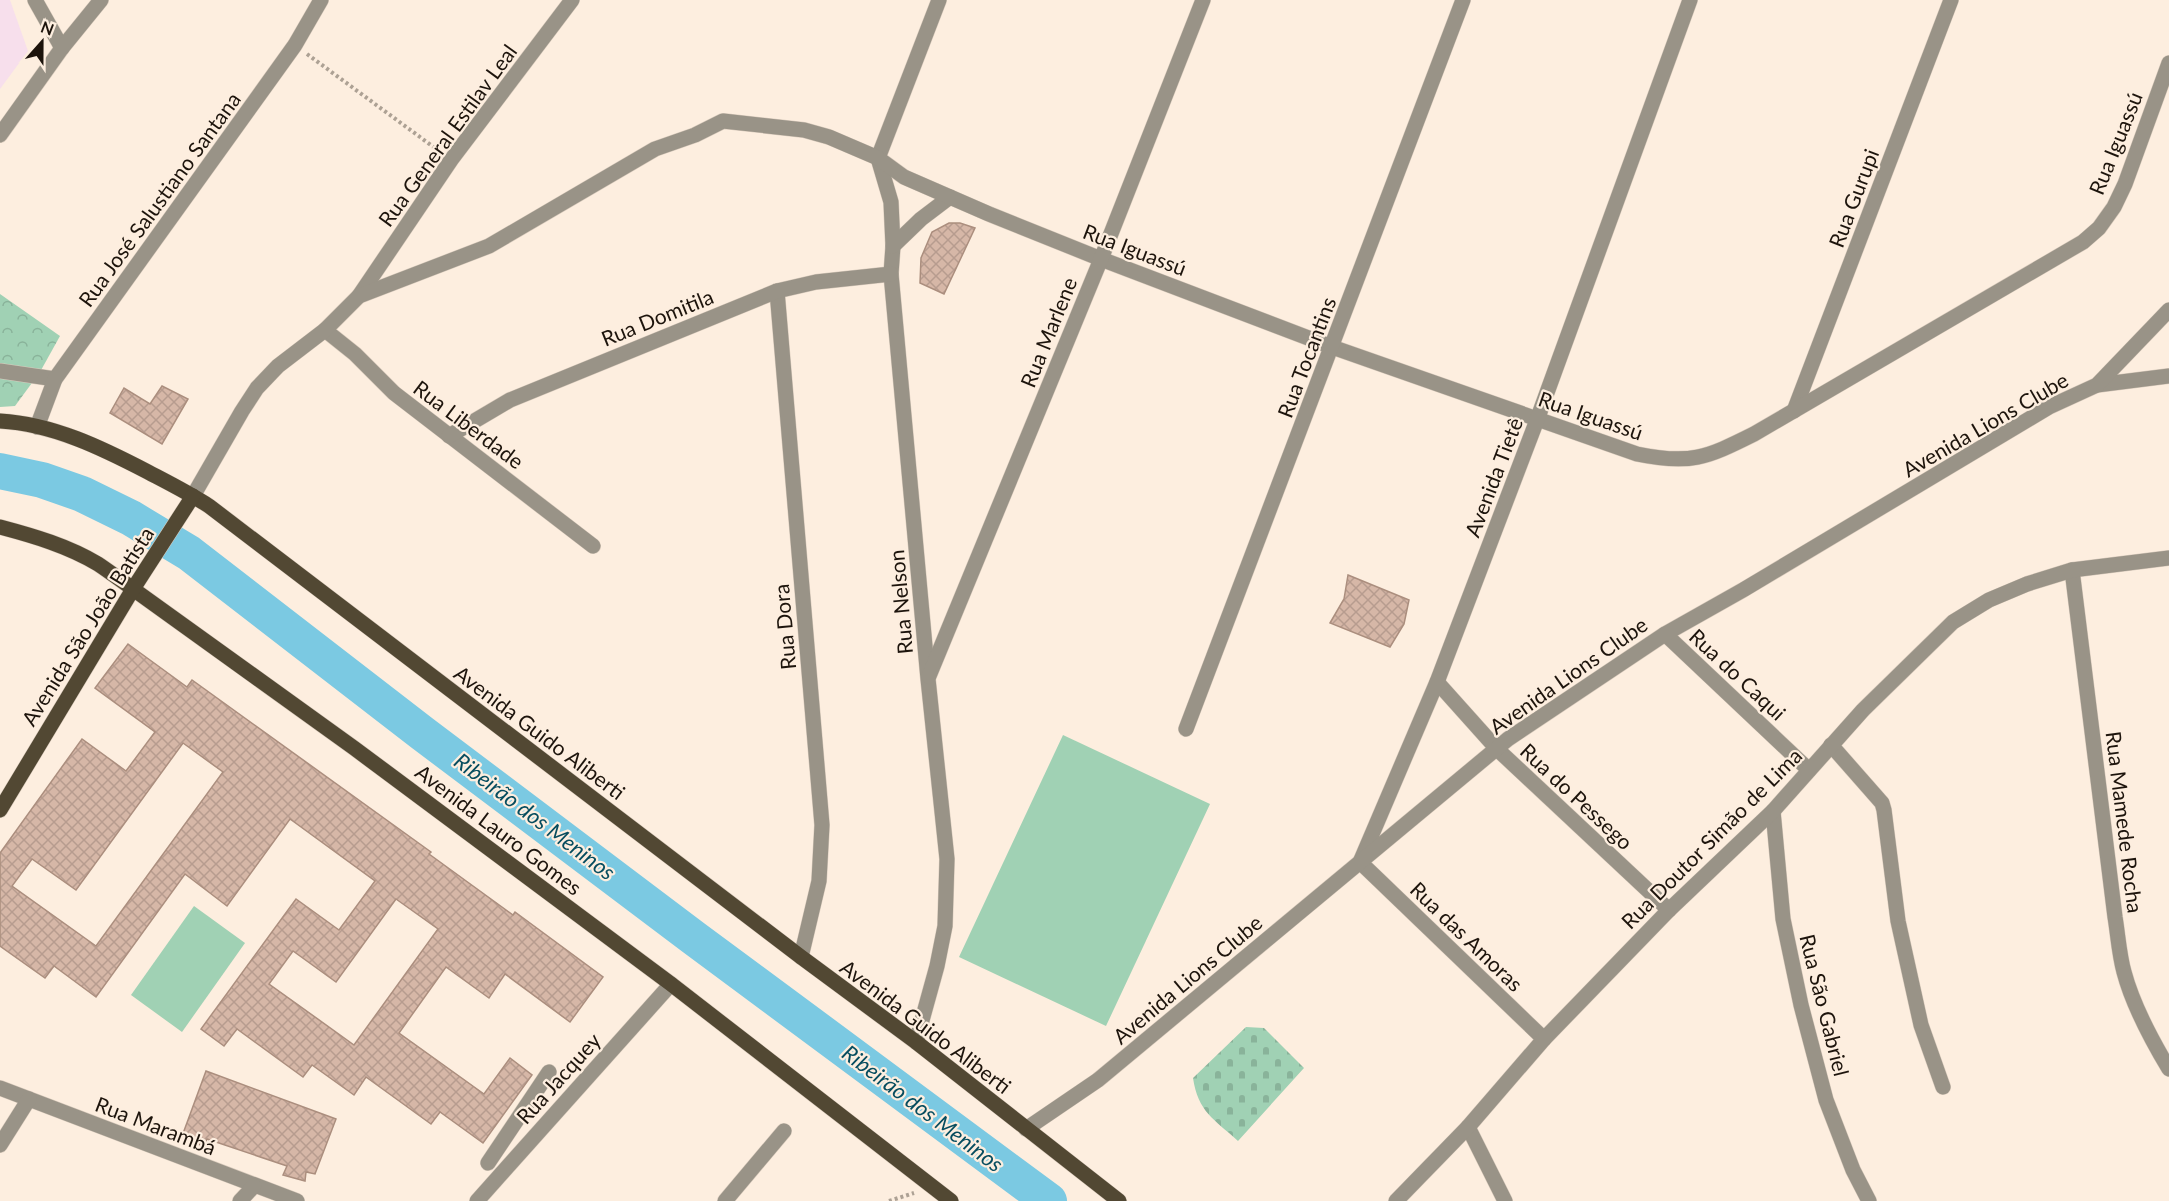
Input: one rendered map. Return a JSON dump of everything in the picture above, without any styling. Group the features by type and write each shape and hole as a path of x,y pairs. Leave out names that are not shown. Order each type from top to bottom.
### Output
{"main road":[{"name":"Avenida Guido Aliberti","path":"0,421 52,430 96,446 193,496 916,1042 1026,1129"},
{"name":"Avenida São João Batista","path":"0,810 133,589 193,496"},
{"name":"Avenida Lauro Gomes","path":"0,527 62,547 97,564 133,589 364,755 670,984 951,1201"},
{"path":"1026,1129 1119,1201"}],"street":[{"path":"35,0 62,48"},
{"path":"0,135 62,48 101,0"},
{"name":"Rua José Salustiano Santana","path":"37,427 55,379 295,45 321,0"},
{"name":"Rua General Estilav Leal","path":"193,496 256,388 278,366 325,330 358,296 451,160 572,0"},
{"path":"878,158 939,0"},
{"name":"Rua Marlene","path":"928,679 1101,259 1203,0"},
{"name":"Rua Tocantins","path":"1186,729 1464,0"},
{"name":"Avenida Tietê","path":"1360,862 1437,682 1537,420 1690,0"},
{"name":"Rua Gurupi","path":"1794,411 1951,0"},
{"name":"Rua Iguassú","path":"358,296 489,246 655,149 695,135 723,121 804,130 829,137 878,158 904,177 950,197 1101,259 1332,347 1636,454 1665,460 1689,459 1715,454 1754,434 2083,242 2099,228 2114,207 2125,184 2169,63"},
{"name":"Rua Nelson","path":"878,158 891,202 893,246 891,274 947,859 945,926 937,966 916,1042"},
{"path":"893,246 921,219 950,197"},
{"name":"Rua Domitila","path":"449,436 510,400 777,291 816,282 891,274"},
{"name":"Rua Dora","path":"777,291 822,825 819,881 801,957"},
{"name":"Avenida Lions Clube","path":"1026,1129 1098,1080 1508,739 1665,634 1754,584 2049,407 2097,385 2169,310"},
{"name":"Rua Liberdade","path":"325,330 355,354 394,393 592,546"},
{"path":"0,371 55,379"},
{"path":"2097,385 2169,376"},
{"name":"Rua Doutor Simão de Lima","path":"1396,1201 1468,1127 1544,1039 1669,910 1773,811 1863,710 1953,622 1989,600 2027,584 2072,570 2169,558"},
{"name":"Rua Mamede Rocha","path":"2072,570 2124,972 2135,1005 2154,1045 2169,1069"},
{"name":"Rua do Caqui","path":"1665,634 1809,770"},
{"name":"Rua do Pessego","path":"1437,682 1497,749 1669,910"},
{"path":"1831,745 1881,803 1884,810 1898,921 1921,1025 1943,1087"},
{"name":"Rua São Gabriel","path":"1773,811 1783,919 1801,1005 1826,1100 1853,1170 1869,1201"},
{"name":"Rua das Amoras","path":"1360,862 1544,1039"},
{"name":"Rua Jacquey","path":"477,1201 670,984"},
{"path":"488,1163 549,1072"},
{"name":"Rua Marambá","path":"0,1088 297,1201"},
{"path":"0,1145 29,1099"},
{"path":"1468,1127 1505,1201"},
{"path":"725,1201 784,1131"},
{"path":"240,1201 254,1186"}],"path":[{"path":"295,45 451,160"}],"shaded area":[{"path":"0,0 10,0 28,51 0,89"}],"green space":[{"path":"0,294 60,336 40,372 15,406 0,407"},
{"path":"1063,735 1210,804 1106,1026 959,957"},
{"path":"194,906 245,943 182,1032 131,995"},
{"path":"1246,1027 1264,1028 1304,1068 1238,1141 1203,1107 1195,1090 1193,1078"}],"building":[{"path":"949,223 960,223 975,228 944,294 920,283 921,258 932,232"},
{"path":"162,386 188,399 162,444 110,413 124,388 150,404"},
{"path":"1348,575 1409,600 1404,624 1390,647 1330,623 1344,599"},
{"path":"128,644 187,687 192,680 431,852 429,854 513,915 515,912 603,977 570,1022 505,974 489,998 446,967 399,1033 484,1094 510,1058 532,1075 483,1143 440,1112 431,1124 366,1077 354,1095 312,1065 303,1077 237,1029 224,1046 201,1029 296,899 339,930 375,881 290,819 227,906 185,874 96,997 54,966 45,978 0,946 0,853 82,739 126,771 155,732 95,688","holes":["183,743 223,772 96,946 12,886 32,859 76,890","396,899 438,929 354,1045 269,984 293,951 336,982"]},
{"path":"206,1071 336,1119 315,1174 306,1172 305,1181 283,1175 287,1166 207,1139 204,1146 181,1139"}],"waterway":[{"name":"Ribeirão dos Meninos","path":"0,471 42,480 82,494 131,518 189,553 422,733 694,938 1049,1201"}]}
